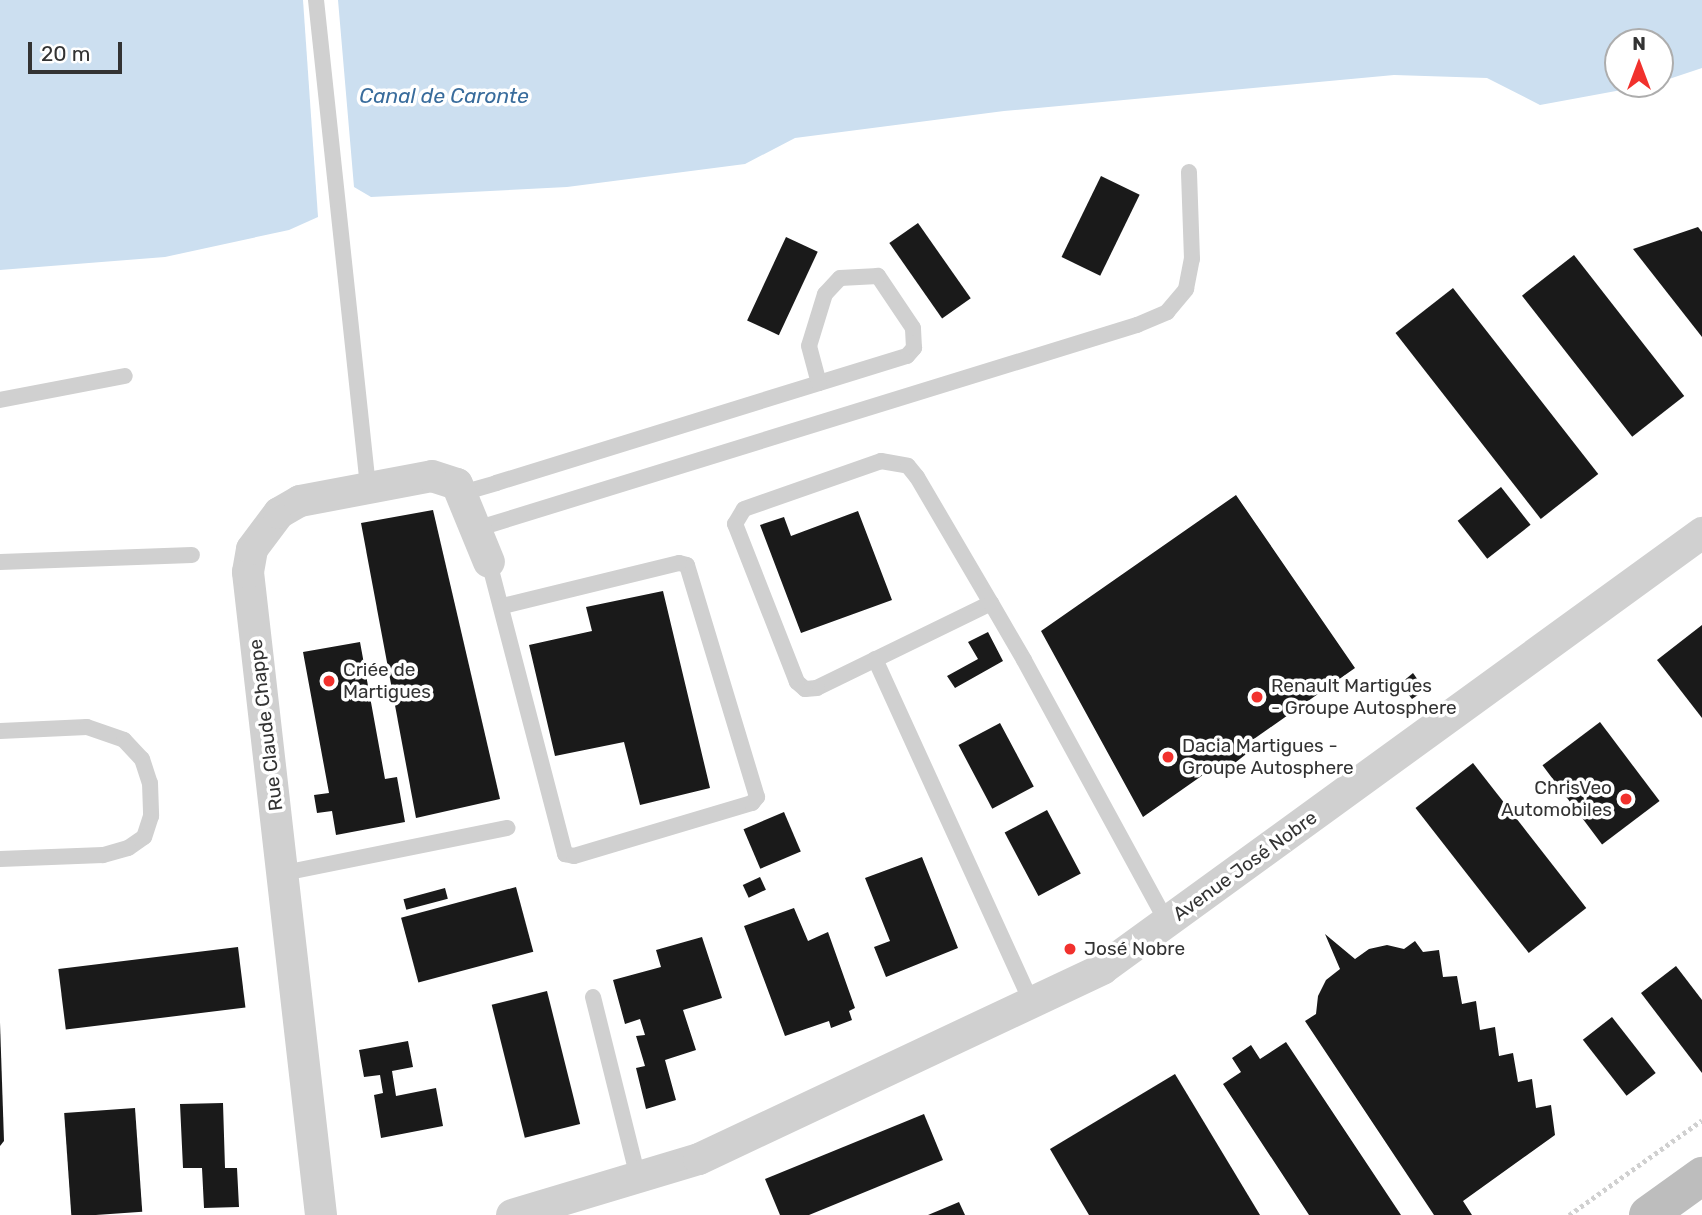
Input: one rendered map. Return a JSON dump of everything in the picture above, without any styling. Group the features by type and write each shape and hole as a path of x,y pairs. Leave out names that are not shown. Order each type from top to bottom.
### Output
{"main road":[{"path":"1648,1215 1702,1176"}],"street":[{"name":"Rue Claude Chappe","path":"321,1215 248,572 252,549 279,513 300,501 432,476 457,484 462,493"},
{"path":"462,493 489,562"},
{"name":"Avenue José Nobre","path":"512,1215 699,1159 1102,970 1702,533"}],"lane":[{"path":"316,0 368,486"},
{"path":"476,529 1137,326 1167,312 1186,289 1192,259 1189,172"},
{"path":"462,493 907,356 914,348 913,328 878,276 840,278 825,294 809,346 819,383"},
{"path":"0,400 125,376"},
{"path":"991,603 817,688 805,689 797,682 735,534 735,524 744,509 881,461 908,466 991,603 1167,922"},
{"path":"0,562 192,555"},
{"path":"489,562 502,606 559,847 565,854 574,856 739,807 757,797 687,565 679,562 502,606"},
{"path":"875,659 1032,1003"},
{"path":"0,731 88,727 124,740 142,759 150,783 151,816 144,837 128,848 103,855 0,859"},
{"path":"284,873 508,828"},
{"path":"593,997 638,1177"}],"path":[{"path":"1569,1215 1702,1120"}],"water":[{"name":"Canal de Caronte","path":"0,0 303,0 318,217 289,230 165,257 0,270"},
{"name":"Canal de Caronte","path":"338,0 1702,0 1702,68 1674,77 1674,28 1604,28 1604,93 1540,105 1487,78 1394,75 1004,111 795,138 745,164 567,187 371,197 354,187"}],"building":[{"path":"1101,176 1140,195 1100,276 1062,257"},
{"path":"918,223 971,298 942,318 889,243"},
{"path":"1698,227 1702,232 1702,337 1633,249"},
{"path":"786,237 818,252 779,335 747,320"},
{"path":"1574,255 1684,396 1632,437 1522,296"},
{"path":"1453,288 1598,474 1541,519 1395,333"},
{"path":"1501,487 1531,525 1487,559 1458,521"},
{"path":"1236,495 1355,668 1251,741 1250,751 1231,766 1220,763 1143,817 1041,631"},
{"path":"433,510 500,799 416,818 361,523"},
{"path":"858,511 892,600 801,633 760,525 784,517 791,536"},
{"path":"663,591 710,788 640,805 624,742 555,756 529,645 592,631 586,607"},
{"path":"1702,625 1702,718 1657,660"},
{"path":"988,632 1003,661 955,688 947,676 978,659 968,642"},
{"path":"360,642 385,779 397,777 405,822 336,835 332,811 317,813 314,795 329,793 303,652"},
{"path":"1413,673 1425,690 1412,699 1400,684"},
{"path":"1600,722 1660,801 1602,844 1542,765"},
{"path":"1000,723 1034,787 992,809 959,745"},
{"path":"1473,763 1586,908 1529,953 1415,808"},
{"path":"1047,810 1081,874 1038,896 1005,833"},
{"path":"784,812 801,852 760,869 743,829"},
{"path":"922,857 958,948 886,977 874,947 890,941 865,878"},
{"path":"760,877 766,890 749,898 743,885"},
{"path":"516,887 533,952 418,983 401,918"},
{"path":"445,888 448,899 406,910 403,899"},
{"path":"794,908 808,941 828,932 855,1008 849,1011 852,1020 831,1028 829,1021 785,1036 744,926"},
{"path":"1325,934 1355,959 1369,949 1387,945 1404,949 1415,941 1423,952 1439,950 1443,977 1457,976 1462,1004 1476,1001 1480,1030 1495,1027 1499,1056 1513,1053 1518,1082 1532,1079 1536,1108 1551,1105 1555,1135 1463,1201 1472,1215 1434,1215 1305,1021 1316,1014 1318,996 1326,980 1340,969"},
{"path":"702,937 722,998 683,1010 696,1050 665,1060 676,1100 646,1109 636,1068 645,1066 636,1036 645,1035 640,1019 625,1024 613,980 661,967 656,950"},
{"path":"238,947 245,1008 66,1030 58,969"},
{"path":"1676,966 1702,1000 1702,1073 1641,993"},
{"path":"547,991 580,1124 525,1138 492,1005"},
{"path":"1612,1017 1656,1073 1627,1096 1583,1040"},
{"path":"0,1023 4,1141 0,1146"},
{"path":"408,1041 413,1067 392,1071 396,1096 436,1088 443,1126 381,1138 374,1095 383,1093 380,1075 364,1077 359,1050"},
{"path":"1286,1042 1401,1215 1309,1215 1223,1084 1241,1072 1232,1058 1251,1045 1260,1059"},
{"path":"1175,1074 1260,1215 1089,1215 1050,1149"},
{"path":"223,1103 225,1168 237,1168 239,1207 204,1208 202,1168 183,1168 180,1104"},
{"path":"135,1108 142,1212 71,1215 64,1113"},
{"path":"924,1114 943,1160 809,1215 780,1215 765,1179"},
{"path":"959,1202 965,1215 928,1215"}],"place":[{"name":"Criée de Martigues","path":"329,681"},
{"name":"Renault Martigues - Groupe Autosphere","path":"1257,697"},
{"name":"Dacia Martigues - Groupe Autosphere","path":"1168,757"},
{"name":"ChrisVeo Automobiles","path":"1626,799"},
{"name":"José Nobre","path":"1070,949"}]}
